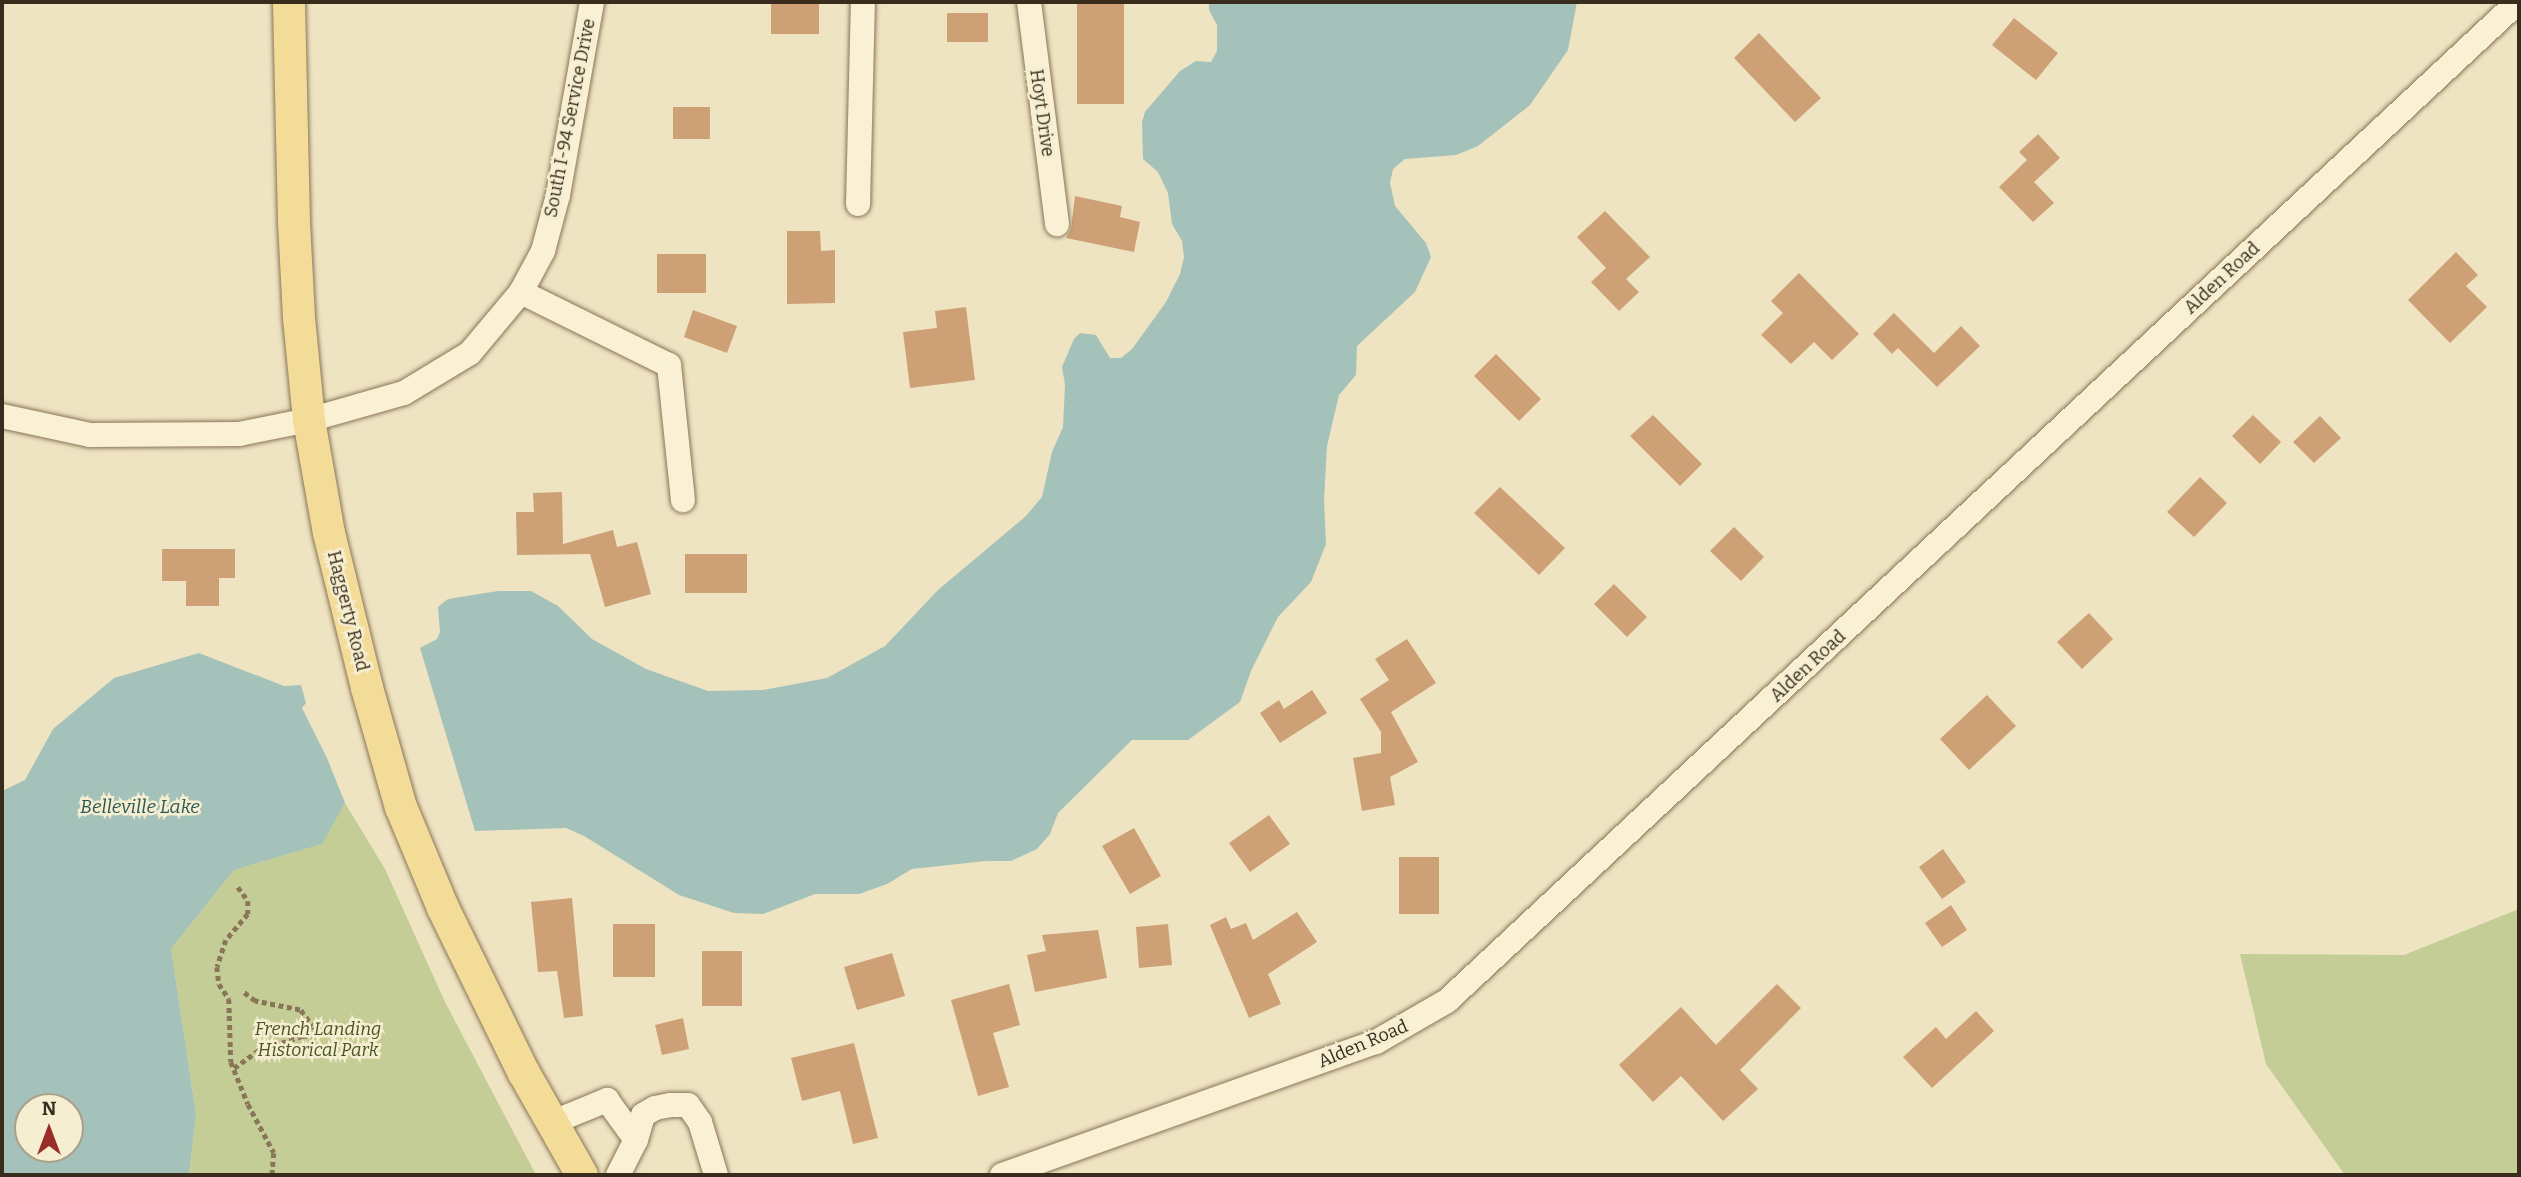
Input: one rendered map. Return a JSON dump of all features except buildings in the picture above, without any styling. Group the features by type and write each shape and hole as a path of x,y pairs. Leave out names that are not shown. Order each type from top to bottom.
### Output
{"main road":[{"name":"Haggerty Road","path":"289,2 295,236 309,420 329,533 367,688 401,807 443,908 551,1123 582,1175"}],"street":[{"name":"South I-94 Service Drive","path":"2,416 90,435 239,433 309,420 404,393 470,353 521,292 543,251 558,195 592,2"},
{"path":"858,204 863,2"},
{"name":"Hoyt Drive","path":"1029,2 1057,224"},
{"name":"Alden Road","path":"1002,1175 1376,1042 1447,1001 2518,2"},
{"path":"521,292 669,365 683,500"},
{"path":"551,1123 607,1100 635,1140"},
{"path":"618,1175 635,1140 643,1115 655,1108 688,1105 700,1122 716,1175"}],"path":[{"path":"238,887 248,901 248,914 226,940 217,968 219,984 229,999 233,1068 248,1104 274,1153 272,1175"},
{"path":"233,1068 257,1051 302,1036 320,1035 300,1010 255,1001 243,992"}],"green space":[{"name":"French Landing Historical Park","path":"345,803 385,869 445,1002 536,1175 189,1175 196,1114 171,949 234,870 321,844"},
{"path":"2519,909 2519,1175 2345,1175 2266,1064 2240,954 2404,955"}],"water":[{"path":"1209,2 1577,2 1568,50 1530,105 1478,146 1456,155 1405,159 1393,169 1390,183 1395,206 1426,243 1431,257 1415,292 1357,346 1356,375 1339,395 1327,446 1324,500 1326,544 1311,582 1278,617 1251,671 1240,702 1188,740 1132,740 1058,813 1050,834 1037,849 1011,861 912,869 887,884 859,894 815,894 763,914 734,913 679,895 584,836 566,828 475,831 420,648 437,639 440,632 438,607 448,599 498,591 531,591 558,606 592,639 646,669 708,691 763,690 827,678 885,646 938,590 1025,517 1042,497 1052,452 1063,427 1065,385 1062,367 1074,339 1080,333 1096,335 1110,358 1121,358 1132,349 1166,302 1180,274 1184,257 1182,241 1172,224 1168,193 1158,172 1143,159 1142,122 1145,112 1180,71 1196,61 1211,62 1217,51 1217,25 1209,10"},
{"name":"Belleville Lake","path":"199,653 284,686 301,685 306,703 302,708 327,758 345,803 322,844 234,870 171,949 196,1114 189,1175 2,1175 2,791 25,780 53,729 114,678"}]}
